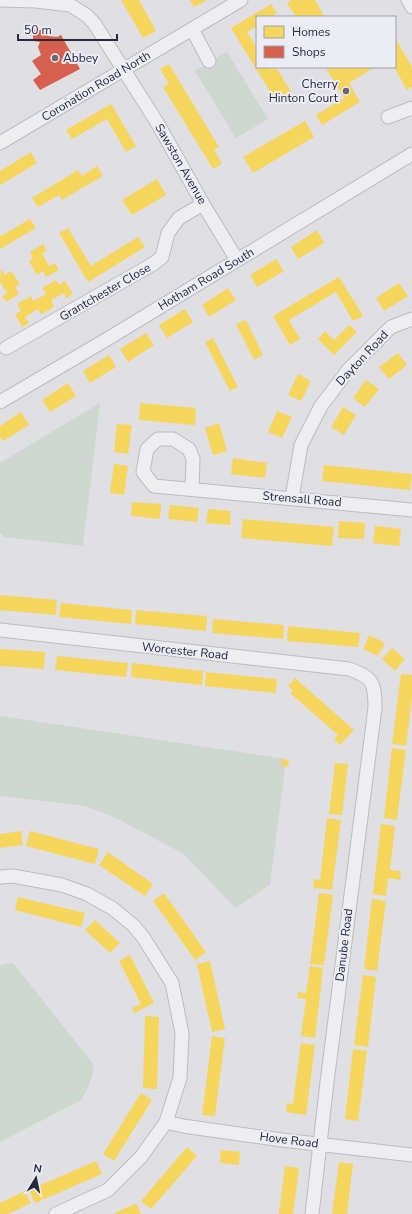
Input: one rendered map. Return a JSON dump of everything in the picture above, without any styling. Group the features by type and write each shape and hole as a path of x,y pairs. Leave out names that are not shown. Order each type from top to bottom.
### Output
{"street":[{"name":"Sawston Avenue","path":"0,0 36,1 70,5 86,15 94,23 158,124 203,204 237,260"},
{"name":"Coronation Road North","path":"0,143 242,0"},
{"path":"408,0 412,7"},
{"path":"192,29 209,61"},
{"path":"388,116 412,108"},
{"name":"Hotham Road South","path":"0,402 109,338 412,154"},
{"name":"Grantchester Close","path":"6,348 153,264 162,257 168,233 179,218 203,204"},
{"name":"Dayton Road","path":"292,498 301,446 321,406 349,369 391,328 412,319"},
{"name":"Strensall Road","path":"192,489 193,459 189,449 173,439 158,439 147,449 143,472 154,486 412,510"},
{"name":"Worcester Road","path":"0,630 349,669 362,673 368,677"},
{"name":"Danube Road","path":"312,1214 375,708 373,687 368,677"},
{"path":"0,877 13,876 62,885 87,894 112,908 134,925 172,983 182,1033 180,1078 166,1122 141,1157 108,1190 56,1214"},
{"name":"Hove Road","path":"166,1122 183,1126 412,1155"}],"shaded area":[{"path":"227,52 268,119 236,138 195,71"},
{"path":"100,403 83,546 5,537 0,533 0,463"},
{"path":"1,716 286,759 270,885 235,908 184,854 118,819 86,806 0,796"},
{"path":"13,963 94,1065 90,1083 81,1100 0,1142 0,965"}],"building: Homes":[{"path":"121,0 139,0 156,31 143,38"},
{"path":"190,0 207,0 194,7"},
{"path":"292,0 315,0 324,16 295,16 287,3"},
{"path":"271,4 277,13 272,16 256,16 256,27 247,32 256,46 256,68 270,68 271,70 277,68 292,94 277,103 231,28"},
{"path":"396,40 412,67 412,87 407,90 395,68 396,68"},
{"path":"169,64 219,147 214,150 222,164 213,169 163,87 169,84 160,69"},
{"name":"Cherry Hinton Court","path":"326,68 373,68 349,83 360,102 322,125 316,115 344,98"},
{"path":"111,104 136,146 126,152 107,119 72,139 66,130"},
{"path":"305,121 314,137 253,173 243,157"},
{"path":"31,152 37,163 0,185 0,171"},
{"path":"97,166 103,176 62,200 59,195 38,207 32,198 78,170 82,176"},
{"path":"157,179 166,195 132,215 122,200"},
{"path":"30,219 36,228 0,249 0,234 1,236"},
{"path":"68,228 91,266 138,237 145,247 88,282 59,233"},
{"path":"317,230 324,243 298,259 291,247"},
{"path":"43,244 47,251 42,253 49,266 55,263 59,270 46,277 43,271 37,275 29,261 33,258 30,252"},
{"path":"276,259 284,271 257,287 250,275"},
{"path":"1,269 5,275 11,271 20,284 15,287 19,294 6,302 2,296 7,293 0,282"},
{"path":"339,277 363,316 353,321 336,292 289,320 300,339 290,345 273,316"},
{"path":"56,280 59,285 65,281 73,294 66,298 64,293 51,300 54,307 41,314 38,309 25,317 29,323 22,327 15,314 21,311 17,304 31,296 33,301 46,294 42,288"},
{"path":"399,283 408,296 384,311 376,298"},
{"path":"228,288 236,300 209,317 202,305"},
{"path":"185,309 193,322 167,338 159,325"},
{"path":"246,320 263,355 254,360 236,324"},
{"path":"349,325 357,332 334,355 318,339 325,331 334,340"},
{"path":"146,333 154,345 128,362 120,349"},
{"path":"213,338 238,387 230,391 205,342"},
{"path":"398,353 407,365 389,379 379,367"},
{"path":"109,355 116,367 90,383 83,371"},
{"path":"298,374 311,381 301,401 288,395"},
{"path":"366,380 379,389 365,407 353,398"},
{"path":"68,383 76,396 50,412 42,400"},
{"path":"140,403 196,408 195,425 139,420"},
{"path":"343,407 356,415 344,435 331,427"},
{"path":"277,411 292,417 282,438 268,432"},
{"path":"21,412 29,425 3,441 0,436 0,426"},
{"path":"219,423 227,451 213,455 205,428"},
{"path":"117,424 132,425 128,454 114,452"},
{"path":"233,458 267,463 265,478 231,474"},
{"path":"114,464 128,466 124,495 110,493"},
{"path":"324,465 412,474 410,490 322,481"},
{"path":"132,502 161,504 160,519 131,516"},
{"path":"170,505 199,508 197,522 168,519"},
{"path":"208,509 231,511 230,525 206,523"},
{"path":"243,519 334,527 332,546 241,538"},
{"path":"339,521 365,523 364,539 338,538"},
{"path":"375,526 401,529 399,546 373,543"},
{"path":"0,595 57,600 56,615 0,610"},
{"path":"61,603 132,610 131,624 59,617"},
{"path":"136,610 207,616 206,631 135,624"},
{"path":"213,619 284,625 283,639 212,633"},
{"path":"288,626 360,633 358,647 287,641"},
{"path":"369,635 385,643 378,656 363,649"},
{"path":"392,648 405,659 395,671 382,659"},
{"path":"0,649 45,652 44,669 0,666"},
{"path":"57,656 128,663 126,677 55,670"},
{"path":"132,663 203,671 202,685 131,677"},
{"path":"206,672 277,679 276,693 205,686"},
{"path":"401,674 412,675 412,697 406,746 392,744"},
{"path":"295,678 354,730 340,745 334,739 338,735 290,693 293,690 288,686"},
{"path":"392,748 406,750 397,820 384,818"},
{"path":"281,759 289,761 288,767 281,765"},
{"path":"335,763 348,764 342,815 329,814"},
{"path":"327,818 341,820 332,890 313,888 314,879 320,880"},
{"path":"381,824 395,826 390,870 401,871 400,880 388,878 386,896 373,894"},
{"path":"21,831 23,845 0,848 0,834"},
{"path":"30,831 99,849 95,864 26,846"},
{"path":"108,852 153,884 145,896 99,865"},
{"path":"164,893 206,952 195,960 153,901"},
{"path":"319,893 333,895 324,965 310,964"},
{"path":"18,897 85,913 81,927 15,910"},
{"path":"372,899 386,901 377,971 364,969"},
{"path":"95,920 120,943 110,953 85,930"},
{"path":"130,955 154,1003 134,1013 132,1008 141,1004 119,961"},
{"path":"210,961 225,1029 212,1032 197,964"},
{"path":"310,966 323,968 315,1038 301,1036 306,999 297,998 298,992 306,993"},
{"path":"363,975 376,977 368,1047 354,1045"},
{"path":"145,1016 159,1017 157,1089 143,1088"},
{"path":"212,1036 225,1038 215,1116 202,1115"},
{"path":"301,1043 315,1045 306,1115 286,1112 287,1103 293,1104"},
{"path":"353,1049 367,1051 358,1121 345,1119"},
{"path":"141,1093 152,1100 114,1161 103,1154"},
{"path":"187,1147 197,1156 151,1209 141,1201"},
{"path":"221,1150 240,1152 239,1165 220,1163"},
{"path":"96,1161 102,1174 35,1203 29,1190"},
{"path":"339,1162 353,1164 347,1214 332,1214"},
{"path":"285,1166 299,1168 293,1214 279,1214"},
{"path":"25,1191 31,1203 8,1214 0,1214 0,1203"},
{"path":"136,1203 141,1214 113,1214 128,1207"}],"building: Shops":[{"name":"Abbey","path":"33,30 46,30 48,36 57,37 61,35 80,69 40,90 33,80 41,74 32,61 41,55 38,47 40,42 33,41"}],"place":[{"name":"Abbey","path":"55,58"},
{"name":"Cherry Hinton Court","path":"346,91"}]}
